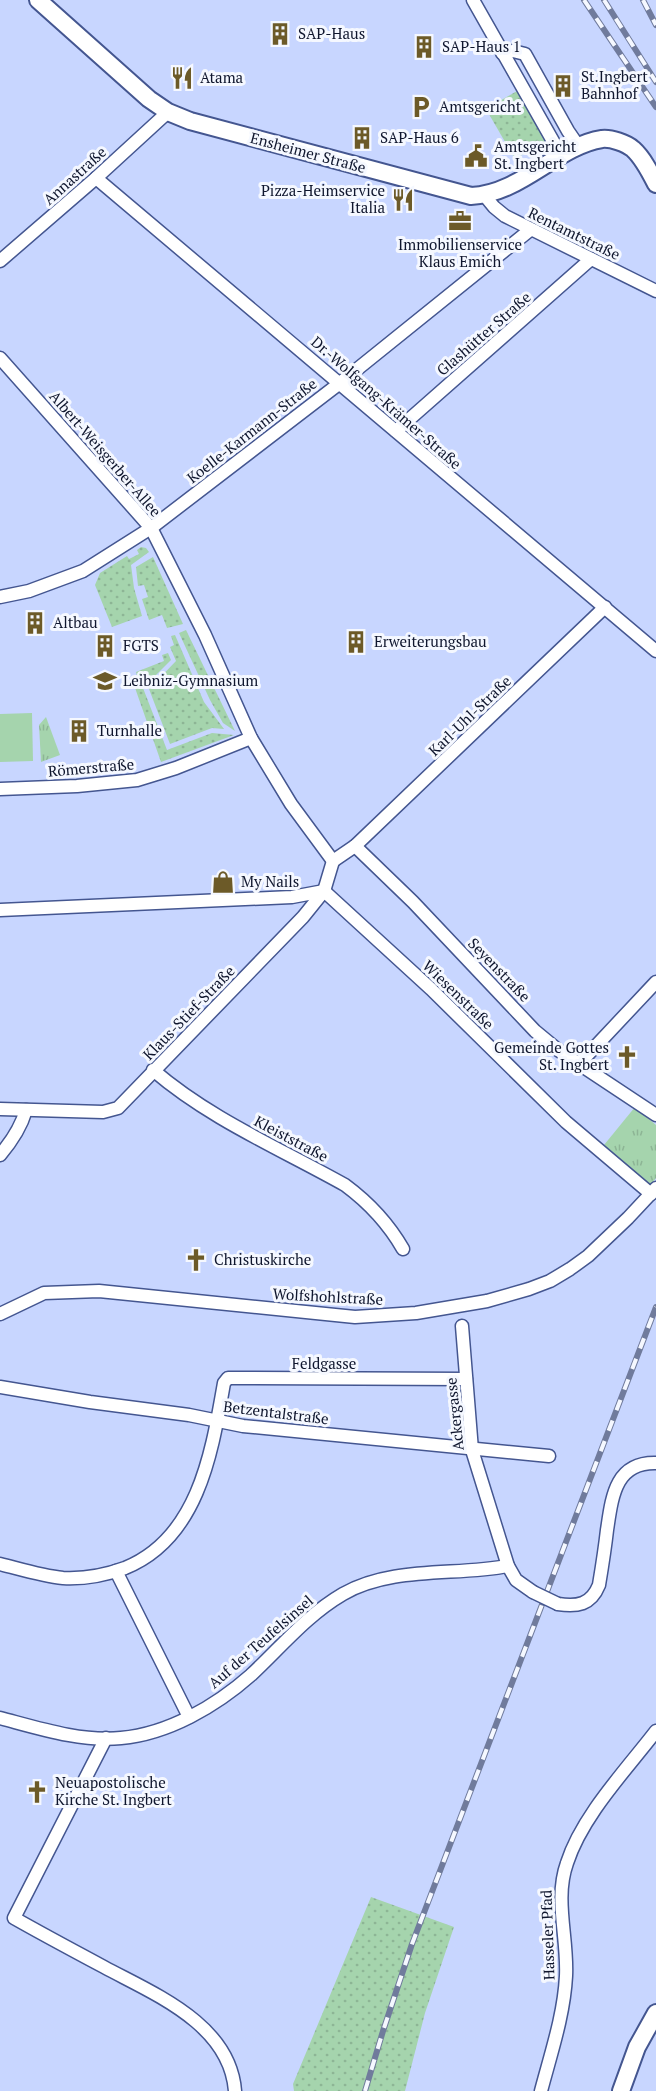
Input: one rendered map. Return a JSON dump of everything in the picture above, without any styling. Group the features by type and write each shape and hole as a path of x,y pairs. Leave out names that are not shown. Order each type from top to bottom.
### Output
{"main road":[{"name":"Ensheimer Straße","path":"38,0 133,86 168,112 199,124 456,193 485,196"},
{"path":"485,196 530,176 579,147 606,139 631,147 639,155 656,184"},
{"path":"621,2091 636,2047 656,2013"}],"street":[{"path":"473,0 562,157"},
{"path":"502,53 513,51 525,54 579,147"},
{"name":"Annastraße","path":"0,261 168,112"},
{"name":"Dr.-Wolfgang-Krämer-Straße","path":"96,178 656,651"},
{"name":"Rentamtstraße","path":"485,196 505,216 530,230 656,291"},
{"name":"Koelle-Karmann-Straße","path":"0,597 29,591 83,571 151,528 340,383 530,230"},
{"name":"Glashütter Straße","path":"396,430 591,259"},
{"name":"Albert-Weisgerber-Allee","path":"0,358 151,528 206,635 250,738 291,804 333,861"},
{"name":"Karl-Uhl-Straße","path":"355,846 605,607"},
{"name":"Römerstraße","path":"0,789 77,786 136,780 176,768 250,738"},
{"path":"0,910 292,897 324,891 333,861 355,846"},
{"name":"Seyenstraße","path":"355,846 413,902 535,1030 558,1050 656,1115"},
{"name":"Klaus-Stief-Straße","path":"0,1109 103,1112 118,1108 303,917 324,891"},
{"name":"Wiesenstraße","path":"324,891 431,989 566,1122 653,1191"},
{"path":"579,1064 656,982"},
{"name":"Kleiststraße","path":"153,1070 204,1109 345,1185 363,1198 383,1220 403,1249"},
{"path":"0,1155 14,1137 26,1110"},
{"name":"Wolfshohlstraße","path":"0,1314 44,1293 79,1291 355,1317 407,1314 478,1302 529,1289 550,1281 570,1269 604,1241 653,1191"},
{"name":"Ackergasse","path":"462,1326 472,1450 508,1566"},
{"name":"Feldgasse","path":"217,1421 224,1383 228,1378 466,1379"},
{"name":"Betzentalstraße","path":"0,1387 243,1426 549,1456"},
{"path":"0,1564 62,1578 82,1578 116,1571 145,1558 161,1546 186,1514 199,1487 211,1450 217,1421"},
{"path":"508,1566 516,1580 533,1592 558,1604 581,1605 593,1597 599,1585 616,1485 624,1474 635,1466 656,1463"},
{"name":"Auf der Teufelsinsel","path":"0,1718 68,1734 122,1738 140,1734 189,1717 208,1707 250,1675 293,1632 344,1593 366,1584 394,1578 508,1566"},
{"path":"116,1571 189,1717"},
{"name":"Hasseler Pfad","path":"541,2091 566,1983 562,1881 567,1861 578,1838 600,1803 656,1731"},
{"path":"106,1738 14,1918 174,2004 216,2043 228,2062 235,2091"}],"green space":[{"path":"517,91 546,141 515,159 486,109"},
{"path":"141,547 146,548 149,552 131,565 134,588 142,616 112,627 95,585 100,573 127,556 129,559 139,554 137,550"},
{"path":"153,557 183,624 167,628 162,615 149,620 142,599 148,597 144,585 138,586 136,567"},
{"path":"186,630 235,731 223,723 210,700 179,633"},
{"path":"175,635 204,702 224,729 212,728 170,744 149,689 176,661 170,647 174,645 171,636"},
{"path":"168,653 171,660 143,688 167,750 212,733 234,735 161,762 134,685 139,683 136,672 164,661 162,655"},
{"path":"32,713 33,761 0,762 0,714"},
{"path":"46,717 60,755 41,762 39,725"},
{"path":"635,1107 656,1125 656,1178 649,1187 604,1145"},
{"path":"371,1897 454,1927 425,2013 405,2091 294,2091 293,2084"}],"railway":[{"path":"584,0 656,107"},
{"path":"604,0 656,82"},
{"path":"643,0 656,25"},
{"path":"365,2091 412,1944 656,1307"}],"place":[{"name":"SAP-Haus","path":"280,34"},
{"name":"SAP-Haus 1","path":"424,47"},
{"name":"Atama","path":"182,78"},
{"name":"St.Ingbert Bahnhof","path":"563,86"},
{"name":"Amtsgericht","path":"421,107"},
{"name":"SAP-Haus 6","path":"362,138"},
{"name":"Amtsgericht St. Ingbert","path":"476,156"},
{"name":"Pizza-Heimservice Italia","path":"403,200"},
{"name":"Immobilienservice Klaus Emich","path":"460,221"},
{"name":"Altbau","path":"35,623"},
{"name":"Erweiterungsbau","path":"356,642"},
{"name":"FGTS","path":"105,646"},
{"name":"Leibniz-Gymnasium","path":"105,681"},
{"name":"Turnhalle","path":"79,731"},
{"name":"My Nails","path":"223,882"},
{"name":"Gemeinde Gottes St. Ingbert","path":"627,1057"},
{"name":"Christuskirche","path":"196,1260"},
{"name":"Neuapostolische Kirche St. Ingbert","path":"37,1792"}]}
